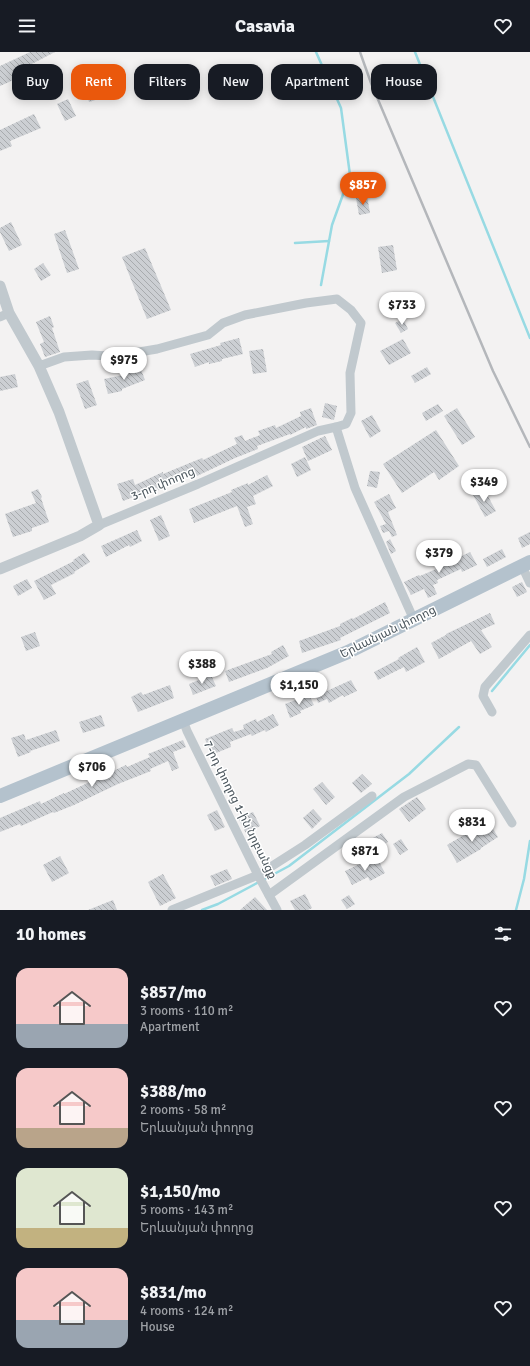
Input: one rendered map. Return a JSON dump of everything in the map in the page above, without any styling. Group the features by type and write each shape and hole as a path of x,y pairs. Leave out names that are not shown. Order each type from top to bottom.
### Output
{"main road":[{"name":"Երևանյան փողոց","path":"0,796 348,652 526,564"}],"street":[{"path":"0,286 4,315 39,366 59,412 99,525"},
{"path":"39,366 64,357 108,356 157,349 208,335 223,323 245,315 306,303 337,299 351,310 361,323 350,373 351,413 346,424 336,428 355,488 414,620"},
{"name":"3-րդ փողոց","path":"0,569 80,536 99,525 198,484 318,430 336,428"},
{"path":"526,564 530,583"},
{"path":"492,712 483,696 485,687 530,635"},
{"name":"7-րդ փողոց 1-ին նրբանցք","path":"183,720 260,879 277,910"},
{"path":"269,895 404,797 468,764 476,765 512,824"},
{"path":"172,910 260,879 372,796"}],"building":[{"path":"30,52 55,52 32,64 12,64 12,81 0,86 0,66"},
{"path":"68,99 76,116 65,121 57,104"},
{"path":"34,114 41,128 10,141 12,146 0,151 0,130"},
{"path":"367,196 370,213 359,215 356,198"},
{"path":"11,222 22,245 9,251 0,232 0,228"},
{"path":"65,230 79,269 67,273 54,234"},
{"path":"393,245 397,270 382,273 378,247"},
{"path":"145,248 171,310 147,319 122,257"},
{"path":"43,263 51,275 41,281 34,269"},
{"path":"50,316 54,327 52,328 60,352 45,357 40,344 44,342 36,322"},
{"path":"403,319 408,329 401,333 395,323"},
{"path":"239,338 243,354 222,359 222,361 209,364 209,362 195,367 190,354"},
{"path":"403,339 411,353 389,365 380,351"},
{"path":"263,349 267,372 253,374 249,351"},
{"path":"140,367 145,380 122,389 122,391 108,394 104,379 128,374 127,372"},
{"path":"427,367 431,374 415,383 411,376"},
{"path":"15,374 18,387 0,391 0,377"},
{"path":"88,380 97,405 85,409 76,384"},
{"path":"325,403 337,406 334,420 322,417"},
{"path":"438,404 443,411 426,421 422,413"},
{"path":"311,408 317,425 306,429 306,427 290,435 257,446 258,449 197,476 196,474 145,496 144,493 123,501 117,484 133,479 135,485 163,472 163,474 202,458 203,460 237,444 234,438 242,435 245,441 260,435 258,431 275,425 276,428 301,416 300,412"},
{"path":"457,408 475,437 462,445 444,416"},
{"path":"372,415 381,431 370,438 361,421"},
{"path":"436,430 459,466 439,480 434,472 402,493 383,464"},
{"path":"325,436 332,450 308,461 302,447"},
{"path":"305,457 311,470 297,477 291,464"},
{"path":"370,471 380,472 377,488 367,486"},
{"path":"267,475 273,486 253,496 256,504 247,507 253,524 245,527 237,506 194,523 189,509 232,492 231,490 248,483 248,485"},
{"path":"38,489 42,497 41,498 49,522 32,528 32,531 13,537 5,514 36,503 31,492"},
{"path":"484,489 496,511 485,517 473,495"},
{"path":"389,494 396,508 388,512 397,535 392,537 389,531 383,533 380,526 386,524 374,502"},
{"path":"161,515 170,536 159,541 150,520"},
{"path":"137,530 142,541 130,547 129,545 106,557 101,546"},
{"path":"530,532 530,544 522,548 518,538"},
{"path":"390,539 396,551 391,554 386,542"},
{"path":"502,549 506,557 487,567 483,559"},
{"path":"470,552 477,565 462,572 461,569 437,580 438,583 433,585 437,594 428,598 424,589 411,595 404,582 436,569 433,562 448,555 451,561"},
{"path":"84,553 90,562 74,572 75,573 51,585 56,594 44,600 34,581 74,561 73,560"},
{"path":"27,579 32,588 18,596 13,586"},
{"path":"522,582 527,592 517,597 512,587"},
{"path":"385,602 390,613 340,638 341,640 302,653 299,641 340,626 340,624 352,618 353,619"},
{"path":"490,613 495,624 481,630 492,647 480,654 471,641 439,659 431,643 446,634"},
{"path":"35,632 40,646 26,651 21,637"},
{"path":"283,645 289,656 267,668 229,682 225,671 272,654 271,652"},
{"path":"417,647 425,662 406,672 404,667 378,680 374,672 399,659 398,658"},
{"path":"211,675 216,686 193,695 189,684"},
{"path":"351,680 357,691 344,697 343,695 329,703 327,699 318,703 316,696"},
{"path":"170,685 174,698 138,712 131,697 141,692 143,695"},
{"path":"309,695 314,705 300,711 301,713 290,718 285,704"},
{"path":"273,714 279,725 266,732 265,730 252,736 251,734 230,742 231,747 211,755 205,739 232,728 234,732 244,729 243,725 256,719 257,722"},
{"path":"101,715 105,726 83,733 79,722"},
{"path":"56,730 60,741 30,751 31,752 18,757 11,738 24,734 26,740"},
{"path":"183,740 186,747 173,752 179,768 172,771 168,761 150,769 151,771 118,784 74,805 54,813 53,812 21,826 20,824 0,832 0,818 40,801 41,804 126,765 127,767 150,757 148,754"},
{"path":"362,774 372,784 361,793 352,783"},
{"path":"322,782 335,797 326,805 313,789"},
{"path":"417,797 426,809 409,822 399,809"},
{"path":"313,809 322,819 312,829 303,818"},
{"path":"217,810 225,827 215,831 207,815"},
{"path":"253,812 260,826 246,833 238,818"},
{"path":"490,824 498,837 457,863 447,845 471,831 473,834"},
{"path":"382,833 388,842 377,849 371,839"},
{"path":"401,839 408,850 400,855 393,844"},
{"path":"60,856 69,873 52,882 43,865"},
{"path":"378,860 385,873 370,881 368,877 352,885 345,871 360,864 362,867"},
{"path":"227,869 232,879 215,886 210,876"},
{"path":"163,874 176,898 160,906 148,882"},
{"path":"305,894 312,908 308,910 295,910 290,901"},
{"path":"349,895 355,904 347,909 341,900"},
{"path":"255,897 267,910 240,910"},
{"path":"113,900 117,910 88,910"}],"waterway":[{"path":"316,52 341,108 350,175 332,225 321,285"},
{"path":"415,52 530,338"},
{"path":"295,243 329,241"},
{"path":"492,691 530,645"},
{"path":"263,880 289,866 409,774 459,727"},
{"path":"516,910 524,879 530,841"},
{"path":"202,910 218,904 259,882"}],"railway":[{"path":"360,52 371,83 493,371 530,447"}]}
